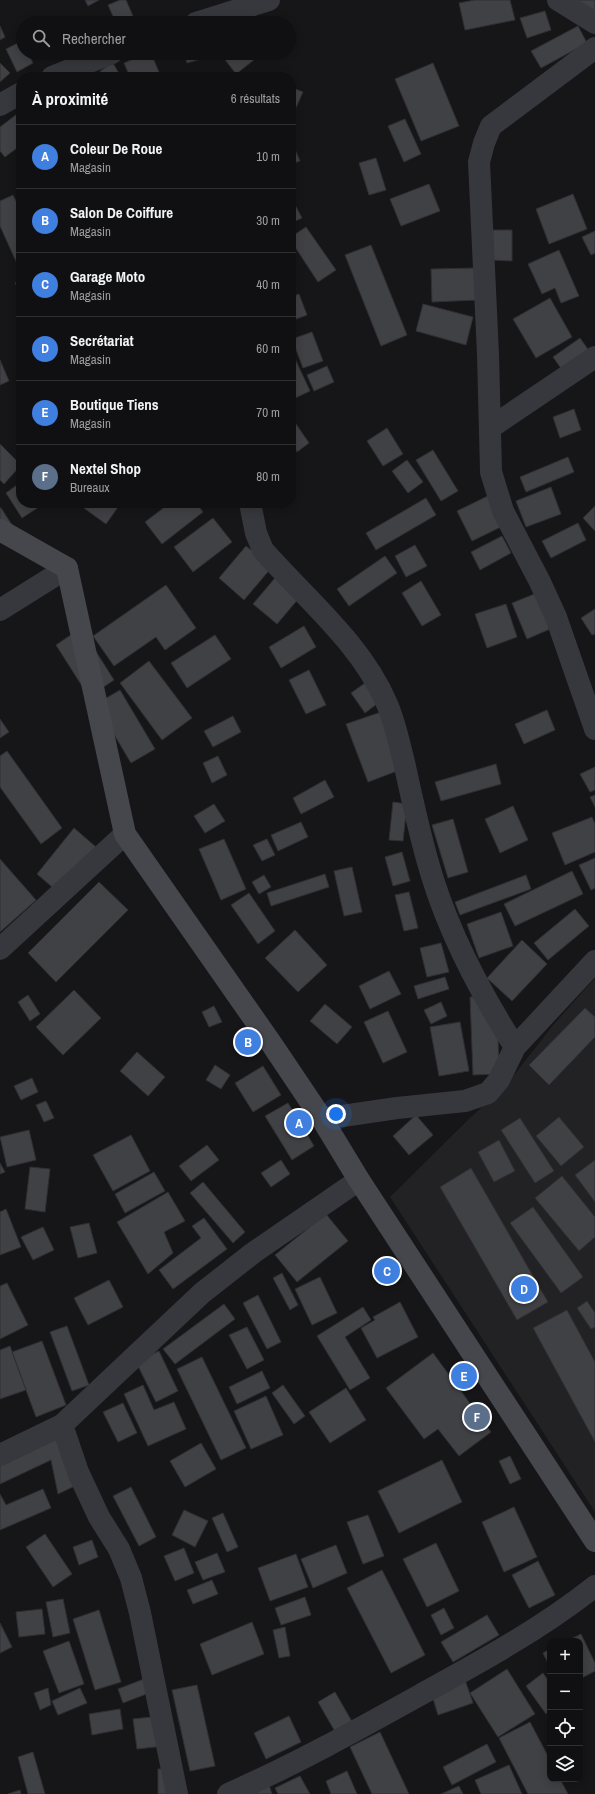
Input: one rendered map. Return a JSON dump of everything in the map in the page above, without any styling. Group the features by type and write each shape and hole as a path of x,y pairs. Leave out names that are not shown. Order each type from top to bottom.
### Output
{"main road":[{"path":"0,530 67,568 125,834 273,1046 322,1119 359,1180 595,1541"}],"street":[{"path":"219,16 270,0"},
{"path":"558,0 595,23"},
{"path":"595,48 491,126 484,143 479,162 492,472 503,511 540,582 556,617 595,729"},
{"path":"64,72 94,60"},
{"path":"490,428 595,357"},
{"path":"251,508 256,533 263,550 347,640 369,669 387,704 399,744 427,860 446,918 492,1010 515,1047"},
{"path":"0,610 67,568"},
{"path":"0,949 125,834"},
{"path":"322,1119 397,1108 465,1101 488,1093 499,1080 515,1047 595,961"},
{"path":"0,1455 62,1425 202,1293 253,1253 359,1180"},
{"path":"62,1425 78,1472 99,1517 119,1550 131,1578 140,1613 177,1794"},
{"path":"228,1794 328,1746 506,1648 546,1622 595,1586"}],"shaded area":[{"path":"595,978 595,1512 390,1197 469,1119 507,1084 554,1024"}],"building":[{"path":"85,0 99,0 88,6"},
{"path":"120,0 126,0 133,16 113,16 108,5"},
{"path":"475,0 510,0 515,20 465,30 459,3"},
{"path":"566,0 595,0 595,18"},
{"path":"252,11 256,16 246,16"},
{"path":"545,11 551,30 527,38 520,18"},
{"path":"0,26 5,37 0,40"},
{"path":"578,26 587,43 541,68 531,51"},
{"path":"16,44 16,60 32,60 33,63 17,72 6,49"},
{"path":"131,60 154,60 159,72 128,72 124,63"},
{"path":"186,60 198,60 187,63"},
{"path":"225,60 254,60 239,72 234,72"},
{"path":"0,63 10,73 0,82"},
{"path":"113,63 118,72 100,72"},
{"path":"433,63 459,126 421,141 395,79"},
{"path":"296,89 303,92 296,108"},
{"path":"16,115 16,149 5,157 0,151 0,127"},
{"path":"405,119 421,154 404,162 388,126"},
{"path":"296,152 300,161 296,162"},
{"path":"376,158 386,190 369,195 359,163"},
{"path":"429,184 440,211 401,226 390,199"},
{"path":"573,194 587,229 549,244 536,209"},
{"path":"13,195 16,201 16,261 0,226 0,201"},
{"path":"296,207 302,218 296,221"},
{"path":"306,227 336,270 318,282 296,249 296,234"},
{"path":"493,230 512,230 512,261 492,260"},
{"path":"595,231 595,253 591,255 582,237"},
{"path":"371,245 407,335 381,346 345,255"},
{"path":"559,250 579,296 561,303 555,288 542,294 528,264"},
{"path":"476,268 477,300 432,302 431,269"},
{"path":"299,294 307,315 296,319 296,295"},
{"path":"550,298 572,337 536,358 513,319"},
{"path":"423,304 473,317 466,345 416,331"},
{"path":"312,332 323,361 303,368 296,350 296,338"},
{"path":"580,338 592,355 565,374 553,357"},
{"path":"0,360 9,381 0,385"},
{"path":"296,361 310,391 296,398"},
{"path":"327,366 334,382 314,391 307,375"},
{"path":"574,409 581,430 560,438 553,417"},
{"path":"296,424 309,443 297,452 296,450"},
{"path":"387,428 403,454 383,466 367,441"},
{"path":"0,444 16,460 16,471 4,484 0,480"},
{"path":"433,450 458,491 441,501 416,460"},
{"path":"568,457 574,472 526,492 520,477"},
{"path":"407,460 423,482 408,493 392,471"},
{"path":"16,486 16,508 37,508 22,518 6,493"},
{"path":"551,487 561,514 526,527 516,501"},
{"path":"492,494 507,524 472,541 457,511"},
{"path":"426,498 436,515 376,550 366,533"},
{"path":"595,506 595,531 583,518"},
{"path":"0,508 14,528 0,537"},
{"path":"84,508 117,508 106,524"},
{"path":"163,508 200,508 203,512 162,544 145,522"},
{"path":"213,518 232,542 193,572 174,547"},
{"path":"578,523 586,540 551,558 542,541"},
{"path":"502,536 511,553 480,570 471,552"},
{"path":"415,545 427,566 406,577 395,556"},
{"path":"246,546 272,567 244,600 219,578"},
{"path":"385,556 397,573 349,606 337,589"},
{"path":"275,578 299,598 277,624 253,604"},
{"path":"421,581 441,615 422,626 402,593"},
{"path":"166,585 196,628 165,650 156,637 114,666 93,636"},
{"path":"542,591 557,626 527,639 512,603"},
{"path":"506,604 517,637 487,648 475,614"},
{"path":"595,609 595,634 592,635 581,618"},
{"path":"304,626 316,647 281,668 269,647"},
{"path":"81,628 114,680 89,697 56,645"},
{"path":"215,635 231,659 187,688 171,663"},
{"path":"149,661 192,718 162,740 120,683"},
{"path":"309,670 326,705 306,714 289,680"},
{"path":"368,681 382,700 365,713 351,693"},
{"path":"120,690 155,749 131,763 96,704"},
{"path":"547,710 555,730 524,744 515,724"},
{"path":"384,711 405,768 368,782 346,724"},
{"path":"233,716 241,732 213,747 204,731"},
{"path":"0,719 9,732 0,738"},
{"path":"7,751 62,828 41,844 0,787 0,756"},
{"path":"218,756 227,775 212,783 203,763"},
{"path":"496,764 501,784 441,801 435,782"},
{"path":"595,767 595,790 590,792 580,774"},
{"path":"325,780 334,797 301,814 293,798"},
{"path":"595,795 595,807 590,797"},
{"path":"393,802 407,804 403,841 389,840"},
{"path":"214,804 225,821 205,833 194,816"},
{"path":"513,806 528,840 500,853 485,819"},
{"path":"592,817 595,824 595,852 565,865 552,833"},
{"path":"453,819 468,872 448,878 432,825"},
{"path":"301,822 308,837 278,851 271,835"},
{"path":"74,828 96,847 58,892 37,874"},
{"path":"224,839 246,889 221,900 199,849"},
{"path":"267,839 275,855 262,861 253,845"},
{"path":"402,852 410,881 393,886 385,857"},
{"path":"595,858 595,888 591,890 579,865"},
{"path":"0,859 36,900 0,932"},
{"path":"352,867 362,912 344,916 334,871"},
{"path":"572,871 583,894 515,926 504,904"},
{"path":"325,874 329,887 271,906 267,893"},
{"path":"264,875 271,887 259,894 252,882"},
{"path":"526,875 531,889 460,915 455,902"},
{"path":"99,882 128,910 56,982 28,953"},
{"path":"409,892 418,928 404,931 395,895"},
{"path":"249,893 275,931 258,944 231,905"},
{"path":"575,909 589,926 548,960 534,943"},
{"path":"501,912 513,946 479,958 467,924"},
{"path":"295,930 327,965 298,992 265,958"},
{"path":"522,940 547,964 512,1001 487,978"},
{"path":"441,943 449,972 427,977 420,948"},
{"path":"389,971 401,994 370,1009 359,986"},
{"path":"445,977 449,989 418,999 414,986"},
{"path":"74,990 101,1018 63,1055 36,1027"},
{"path":"28,995 40,1014 30,1021 18,1002"},
{"path":"497,996 499,1074 473,1075 470,997"},
{"path":"441,1002 447,1016 431,1024 424,1010"},
{"path":"325,1004 352,1027 337,1044 310,1021"},
{"path":"214,1006 222,1022 209,1027 202,1012"},
{"path":"585,1008 595,1017 595,1037 549,1085 529,1065"},
{"path":"388,1011 407,1052 383,1063 364,1022"},
{"path":"460,1022 469,1071 439,1076 430,1027"},
{"path":"137,1052 165,1077 148,1096 120,1071"},
{"path":"215,1065 230,1075 221,1089 206,1080"},
{"path":"263,1066 281,1095 253,1112 235,1083"},
{"path":"32,1078 38,1092 21,1100 14,1086"},
{"path":"46,1101 54,1118 44,1122 36,1105"},
{"path":"288,1103 314,1146 292,1160 265,1116"},
{"path":"416,1115 433,1135 409,1155 393,1136"},
{"path":"559,1117 584,1147 561,1166 536,1136"},
{"path":"520,1118 554,1171 535,1183 501,1130"},
{"path":"29,1130 36,1160 7,1167 0,1137"},
{"path":"131,1135 150,1171 113,1191 93,1155"},
{"path":"499,1140 515,1171 494,1182 478,1152"},
{"path":"207,1145 219,1160 191,1181 179,1166"},
{"path":"281,1160 290,1174 271,1187 261,1173"},
{"path":"595,1160 595,1202 575,1175"},
{"path":"0,1163 5,1172 0,1174"},
{"path":"30,1167 50,1169 45,1212 25,1209"},
{"path":"471,1168 548,1302 517,1320 440,1187"},
{"path":"154,1172 165,1191 125,1213 115,1194"},
{"path":"562,1176 595,1217 595,1237 579,1251 535,1198"},
{"path":"203,1182 245,1232 233,1243 190,1193"},
{"path":"168,1192 185,1221 164,1232 173,1253 148,1274 117,1222"},
{"path":"533,1207 583,1277 561,1293 510,1223"},
{"path":"6,1209 21,1247 0,1255 0,1212"},
{"path":"326,1214 348,1241 297,1282 275,1255"},
{"path":"204,1218 227,1249 173,1289 159,1270 201,1238 192,1226"},
{"path":"89,1223 97,1253 78,1258 70,1227"},
{"path":"43,1227 54,1250 33,1260 21,1237"},
{"path":"282,1273 298,1305 290,1310 273,1278"},
{"path":"320,1277 337,1313 312,1325 295,1289"},
{"path":"109,1280 123,1307 88,1325 74,1298"},
{"path":"7,1283 28,1325 0,1339 0,1286"},
{"path":"258,1295 281,1342 267,1349 243,1303"},
{"path":"587,1301 595,1313 595,1327 591,1329 577,1308"},
{"path":"400,1302 418,1337 377,1358 361,1328 375,1320 373,1317"},
{"path":"224,1304 235,1319 175,1364 163,1349"},
{"path":"363,1307 371,1320 345,1337 370,1378 350,1390 317,1336"},
{"path":"567,1310 595,1362 595,1442 533,1328"},
{"path":"67,1326 89,1385 72,1391 50,1332"},
{"path":"247,1327 264,1360 247,1369 229,1335"},
{"path":"42,1341 66,1405 36,1417 12,1352"},
{"path":"10,1346 26,1390 0,1399 0,1350"},
{"path":"159,1351 178,1391 156,1402 136,1362"},
{"path":"433,1353 491,1432 459,1456 438,1429 424,1439 386,1388"},
{"path":"202,1357 246,1448 221,1460 177,1369"},
{"path":"262,1371 270,1388 237,1404 229,1387"},
{"path":"143,1385 154,1410 174,1402 186,1429 148,1446 124,1394"},
{"path":"283,1385 305,1416 294,1424 272,1393"},
{"path":"346,1388 366,1420 330,1443 309,1412"},
{"path":"266,1396 283,1435 251,1449 234,1411"},
{"path":"123,1403 137,1433 118,1442 103,1412"},
{"path":"59,1437 81,1483 58,1494 51,1460 0,1484 0,1465"},
{"path":"201,1443 216,1469 185,1487 170,1461"},
{"path":"510,1456 521,1479 510,1484 499,1461"},
{"path":"442,1460 462,1502 399,1533 378,1491"},
{"path":"131,1487 156,1537 139,1546 113,1496"},
{"path":"43,1489 51,1508 0,1530 0,1494 6,1505"},
{"path":"514,1507 537,1557 504,1572 482,1522"},
{"path":"184,1510 208,1521 195,1547 172,1535"},
{"path":"223,1513 238,1547 227,1552 212,1518"},
{"path":"368,1515 384,1556 363,1564 347,1522"},
{"path":"45,1534 72,1574 53,1587 26,1547"},
{"path":"92,1540 98,1557 79,1565 73,1547"},
{"path":"436,1543 459,1591 427,1607 403,1559"},
{"path":"336,1545 347,1573 313,1588 301,1559"},
{"path":"184,1548 194,1573 175,1581 164,1556"},
{"path":"217,1553 225,1572 203,1580 195,1562"},
{"path":"296,1554 308,1587 270,1601 258,1568"},
{"path":"538,1561 555,1595 529,1608 512,1575"},
{"path":"382,1570 425,1655 391,1673 347,1588"},
{"path":"212,1580 218,1594 193,1604 187,1590"},
{"path":"305,1597 311,1615 281,1625 275,1608"},
{"path":"63,1599 70,1633 53,1637 46,1602"},
{"path":"444,1608 454,1628 441,1635 431,1615"},
{"path":"42,1609 45,1634 19,1637 16,1612"},
{"path":"99,1610 121,1682 95,1690 73,1619"},
{"path":"487,1615 499,1635 453,1662 441,1642"},
{"path":"252,1622 264,1654 212,1675 200,1644"},
{"path":"0,1623 12,1647 0,1653"},
{"path":"285,1627 290,1656 279,1658 273,1630"},
{"path":"581,1634 583,1638 573,1638"},
{"path":"583,1638 595,1663 595,1671 583,1677"},
{"path":"69,1641 84,1684 59,1693 43,1651"},
{"path":"547,1651 547,1661 543,1653"},
{"path":"507,1669 535,1714 498,1737 470,1693"},
{"path":"543,1673 547,1679 546,1714 526,1686"},
{"path":"144,1679 149,1693 123,1703 118,1689"},
{"path":"465,1680 473,1703 438,1715 431,1692"},
{"path":"197,1685 215,1766 190,1771 172,1690"},
{"path":"48,1688 51,1705 40,1710 34,1693"},
{"path":"80,1688 87,1703 58,1715 52,1701"},
{"path":"335,1692 354,1725 337,1735 318,1702"},
{"path":"120,1709 123,1729 92,1735 89,1714"},
{"path":"170,1715 173,1745 137,1749 133,1719"},
{"path":"289,1716 301,1742 266,1759 254,1733"},
{"path":"530,1722 547,1754 547,1782 562,1782 568,1794 528,1794 499,1738"},
{"path":"380,1732 409,1794 372,1794 350,1747"},
{"path":"487,1744 496,1762 452,1785 443,1767"},
{"path":"33,1752 45,1794 28,1794 18,1757"},
{"path":"509,1765 522,1794 481,1794 475,1780"},
{"path":"158,1769 177,1769 177,1794 158,1794"},
{"path":"347,1771 357,1794 331,1794 326,1781"},
{"path":"300,1776 310,1794 278,1794 275,1788"},
{"path":"269,1785 272,1794 249,1794"},
{"path":"459,1786 463,1794 441,1794"},
{"path":"20,1790 21,1794 8,1794"}],"place":[{"name":"Salon De Coiffure","path":"248,1042"},
{"name":"Coleur De Roue","path":"299,1123"},
{"name":"Garage Moto","path":"387,1271"},
{"name":"Secrétariat","path":"524,1289"},
{"name":"Boutique Tiens","path":"464,1376"},
{"name":"Nextel Shop","path":"477,1417"}]}
